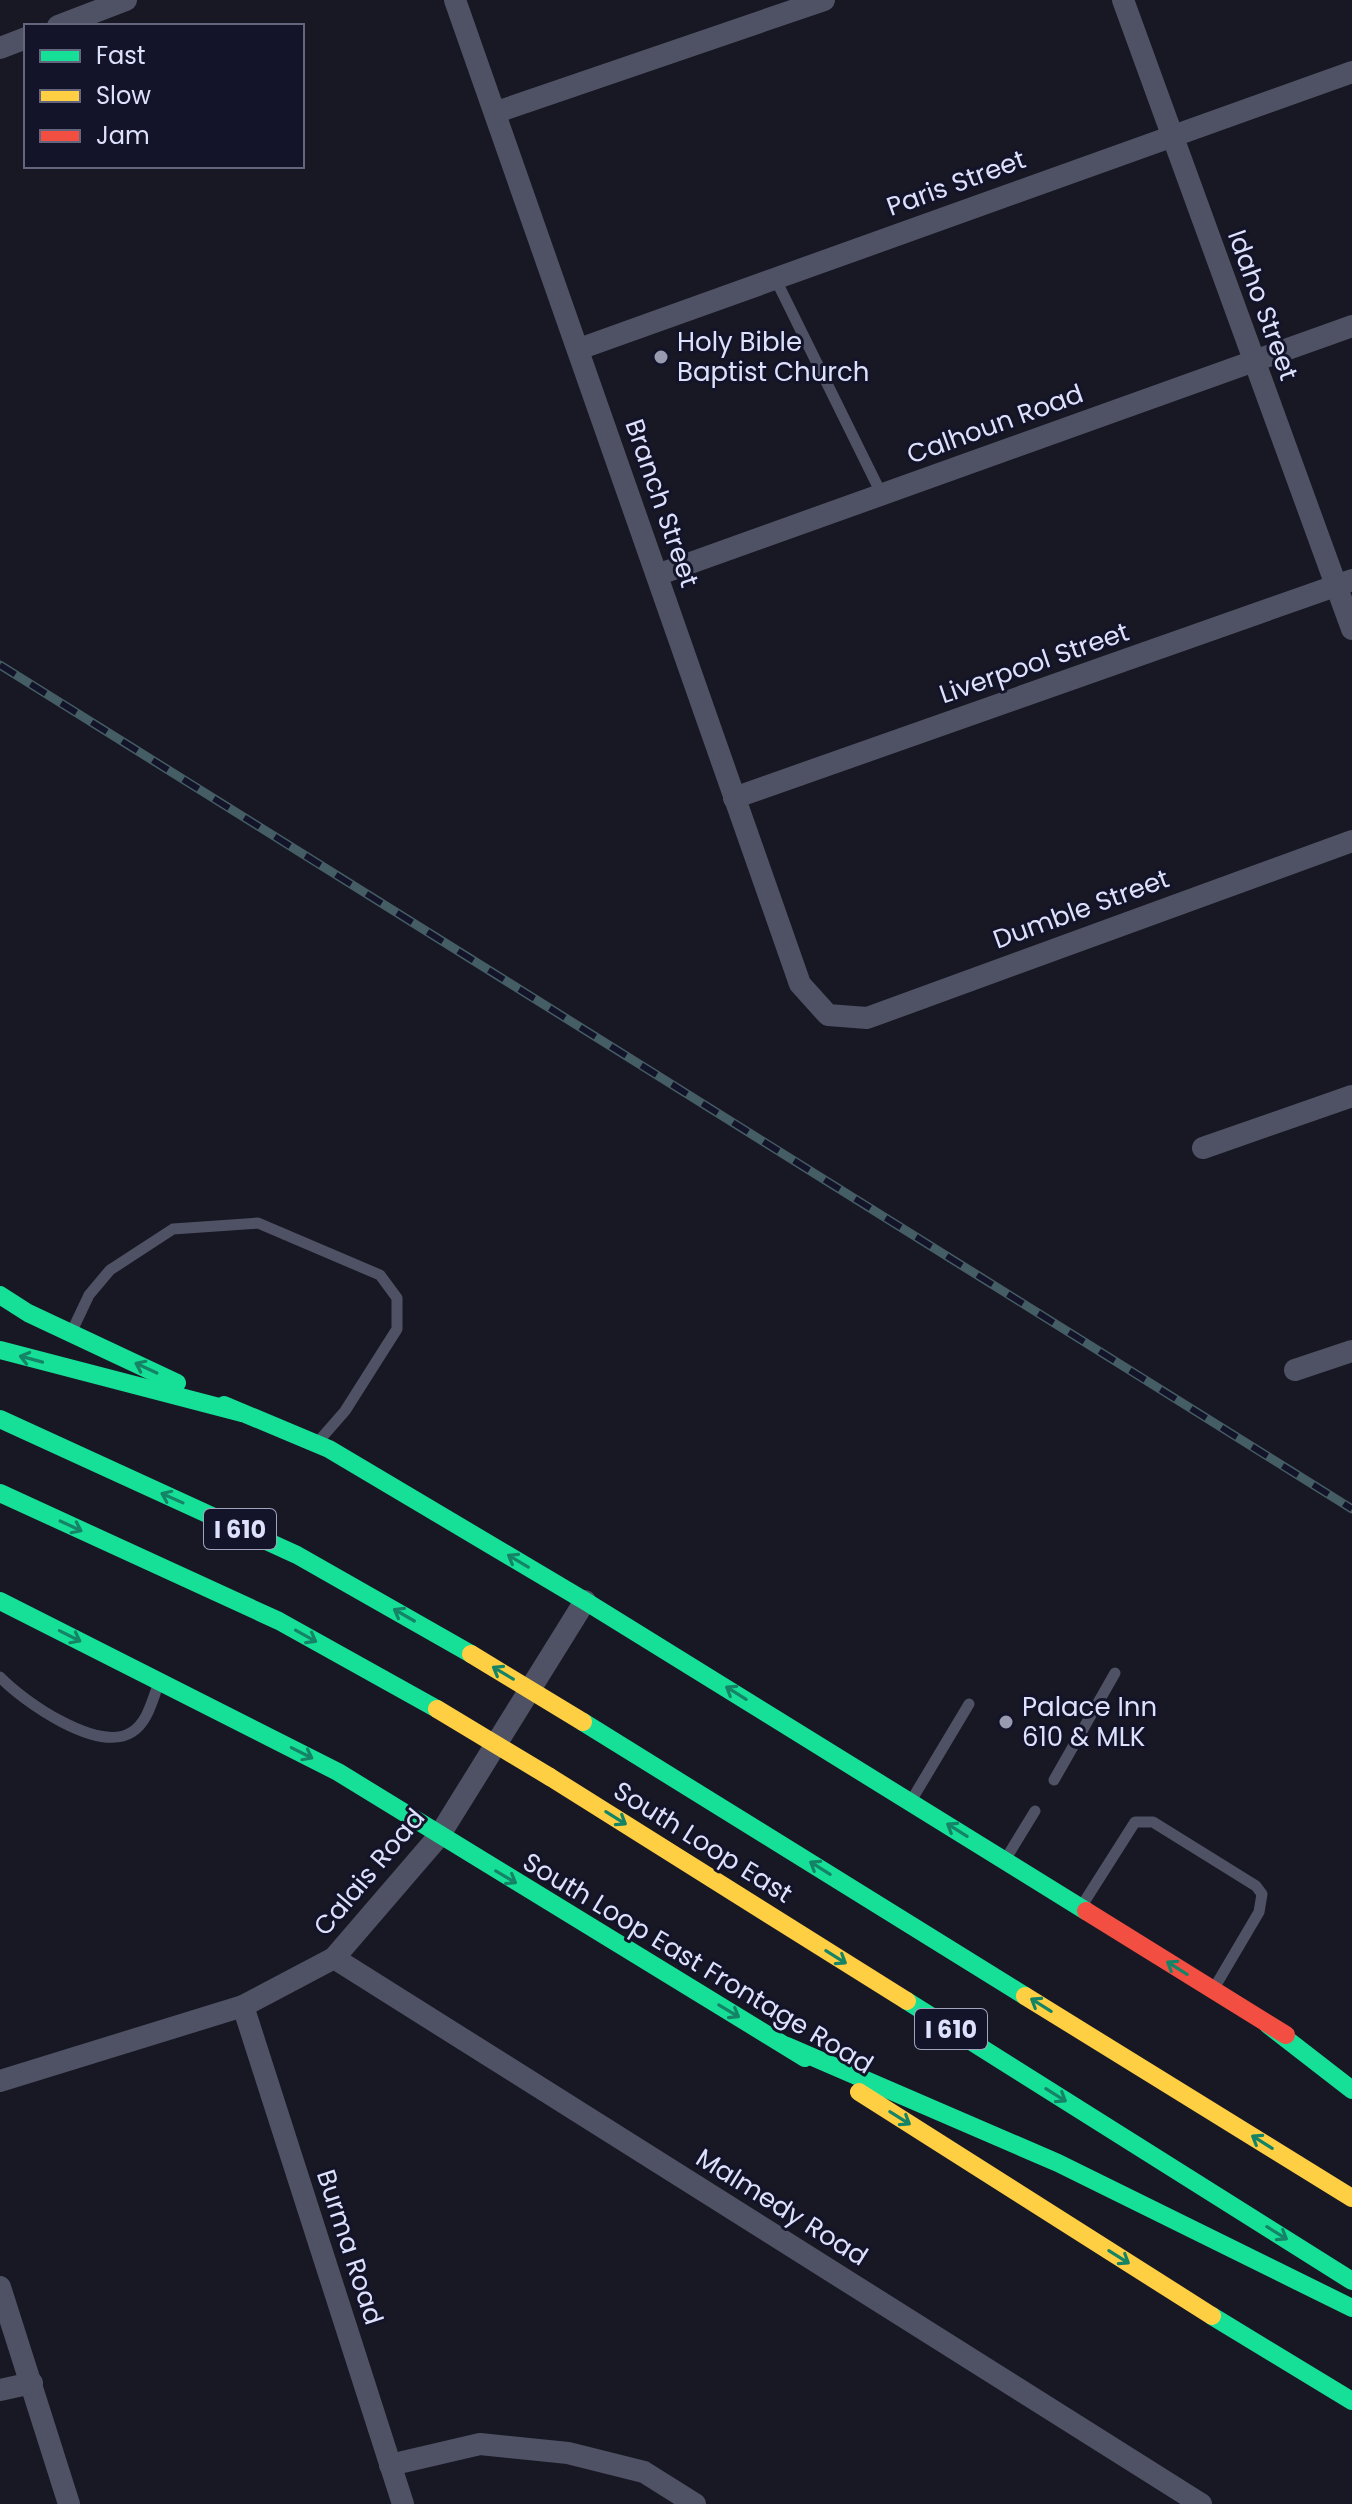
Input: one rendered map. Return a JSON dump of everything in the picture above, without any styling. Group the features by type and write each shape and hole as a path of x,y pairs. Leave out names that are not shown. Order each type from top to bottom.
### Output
{"main road":[{"path":"0,1295 71,1334 316,1444 585,1601 1352,2076"},
{"path":"0,1350 242,1413"},
{"name":"South Loop East","path":"0,1419 297,1555 471,1654 1352,2198"},
{"name":"South Loop East","path":"0,1493 279,1621 437,1709 1352,2281"},
{"name":"South Loop East Frontage Road","path":"0,1601 338,1772 787,2046 1322,2386 1352,2401"},
{"path":"1267,2024 1352,2090"},
{"path":"787,2046 1058,2163 1352,2308"}],"street":[{"path":"63,24 126,0"},
{"name":"Branch Street","path":"455,0 497,112 800,984 828,1015"},
{"path":"497,112 824,0"},
{"name":"Idaho Street","path":"1123,0 1254,361 1345,583 1352,629"},
{"path":"0,48 24,39"},
{"name":"Paris Street","path":"579,349 1352,72"},
{"name":"Calhoun Road","path":"657,575 1352,326"},
{"name":"Liverpool Street","path":"734,798 1345,583"},
{"name":"Dumble Street","path":"828,1015 867,1018 1352,841"},
{"path":"1203,1148 1352,1096"},
{"path":"1295,1370 1352,1351"},
{"name":"Calais Road","path":"0,2081 243,2006 334,1958 439,1836 585,1601"},
{"name":"Malmedy Road","path":"334,1958 1201,2504"},
{"name":"Burma Road","path":"243,2006 403,2504"},
{"path":"0,2287 69,2504"},
{"path":"0,2390 32,2383"},
{"path":"390,2465 480,2444 568,2453 644,2472 695,2504"}],"lane":[{"path":"775,278 882,495"},
{"path":"71,1334 89,1295 110,1270 173,1229 258,1223 380,1275 397,1298 397,1329 345,1411 316,1444"},
{"path":"1054,1780 1115,1673"},
{"path":"0,1677 41,1712 109,1737 130,1734 143,1723 160,1682"},
{"path":"911,1801 969,1704"},
{"path":"1005,1860 1035,1811"},
{"path":"1080,1907 1135,1822 1153,1822 1179,1838 1262,1894 1259,1912 1213,1990"}],"railway":[{"path":"0,665 1352,1509"}],"traffic: fast":[{"path":"0,1295 28,1313 177,1383"},
{"path":"0,1350 242,1413"},
{"path":"224,1405 329,1449 585,1601 1086,1911"},
{"path":"0,1419 297,1555 471,1654"},
{"path":"0,1493 279,1621 437,1709"},
{"path":"0,1601 338,1772 805,2058"},
{"path":"583,1722 1025,1996"},
{"path":"907,2001 1352,2281"},
{"path":"1267,2024 1352,2090"},
{"path":"787,2046 1058,2163 1352,2308"},
{"path":"1212,2316 1352,2401"}],"traffic: slow":[{"path":"471,1654 583,1722"},
{"path":"437,1709 550,1777"},
{"path":"550,1777 907,2001"},
{"path":"1025,1996 1352,2198"},
{"path":"859,2092 1212,2316"}],"traffic: jam":[{"path":"1086,1911 1286,2035"}],"place":[{"name":"Holy Bible Baptist Church","path":"661,357"},
{"name":"Palace Inn 610 & MLK","path":"1006,1722"}]}
